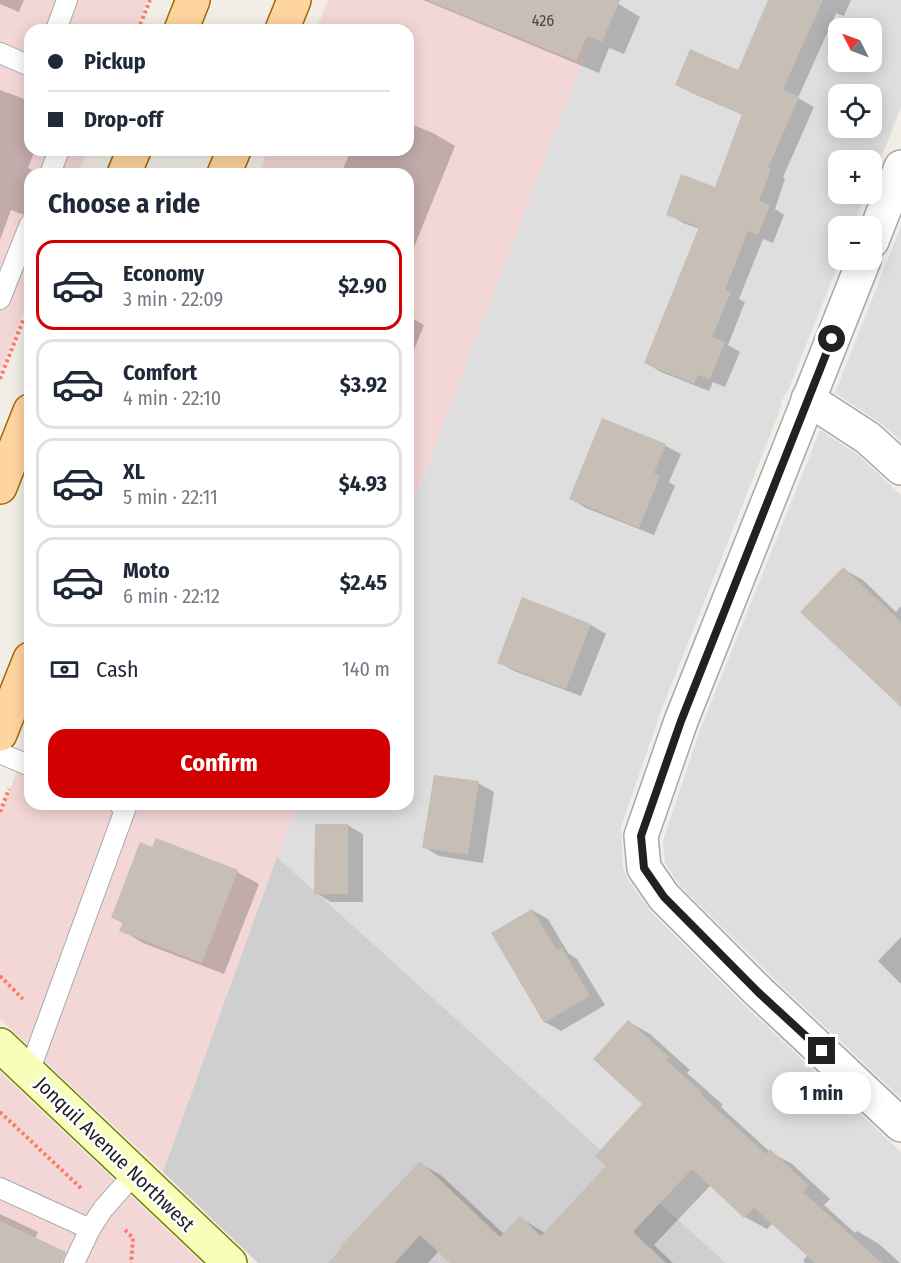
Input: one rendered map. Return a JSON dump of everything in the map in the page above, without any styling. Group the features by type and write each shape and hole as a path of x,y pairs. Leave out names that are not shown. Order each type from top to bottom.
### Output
{"main road":[{"path":"183,24 193,0"},
{"path":"284,24 294,0"},
{"path":"0,487 24,426"},
{"path":"0,734 24,674"}],"street":[{"path":"882,216 901,167"},
{"path":"860,270 681,721 641,836 644,868 664,897 758,992 901,1125"},
{"path":"808,399 868,438 901,468"},
{"name":"Jonquil Avenue Northwest","path":"0,1045 230,1263"}],"lane":[{"path":"58,24 67,0"},
{"path":"0,53 24,63"},
{"path":"0,299 24,239"},
{"path":"0,753 24,763"},
{"path":"29,1072 125,810"},
{"path":"74,1263 90,1229 103,1209 135,1173"},
{"path":"0,1188 90,1229"}],"path":[{"path":"140,24 150,0"},
{"path":"0,379 24,319"},
{"path":"0,1112 133,1238 131,1263"}],"shaded area":[{"path":"0,0 147,0 138,24 24,24 24,156 86,156 80,168 24,168 24,311 0,372"},
{"path":"328,0 606,0 414,500 414,168 260,168 266,156 414,156 414,24 318,24"},
{"path":"606,0 901,0 901,107 882,155 882,150 828,150 828,204 862,204 857,216 828,216 828,270 836,270 789,388 780,404 782,405 661,711 621,827 623,867 627,878 650,911 744,1005 901,1152 901,1263 726,1263 277,857 295,810 414,810 414,500"},
{"path":"901,226 901,441 882,424 835,393"},
{"path":"820,430 857,454 901,495 901,1098 772,977 680,886 665,863 663,841 700,730"},
{"path":"24,754 24,810 295,810 163,1172 0,1019 0,814"},
{"path":"277,857 726,1263 258,1263 163,1172"},
{"path":"0,1072 202,1263 0,1263"}],"building":[{"path":"429,0 620,0 602,42 587,36 576,61"},
{"path":"768,0 823,0 783,89 799,97 768,168 771,169 759,201 770,205 758,235 748,231 725,290 731,292 712,337 725,342 710,379 698,375 694,384 644,363 699,227 666,215 681,174 715,187 742,114 675,85 690,49 738,70"},
{"path":"602,418 666,444 654,473 660,476 639,528 569,499"},
{"path":"843,567 901,622 901,707 800,612"},
{"path":"522,597 591,624 566,689 497,663"},
{"path":"434,775 479,781 468,855 422,848"},
{"path":"315,824 348,824 348,894 314,894"},
{"path":"156,838 238,870 202,963 119,931 123,922 111,918 140,842 152,847"},
{"path":"532,909 557,950 562,948 590,996 544,1023 491,933"},
{"path":"628,1020 669,1057 666,1060 702,1092 700,1094 766,1154 770,1149 809,1186 803,1192 882,1263 815,1263 754,1208 744,1218 692,1169 633,1232 666,1263 450,1263 420,1235 395,1263 328,1263 340,1247 420,1161 500,1237 520,1216 541,1236 606,1166 595,1156 642,1104 593,1059"},
{"path":"0,1221 66,1252 62,1263 0,1263"}],"route":[{"path":"822,1051 758,992 664,897 644,868 641,836 681,721 832,339"}]}
